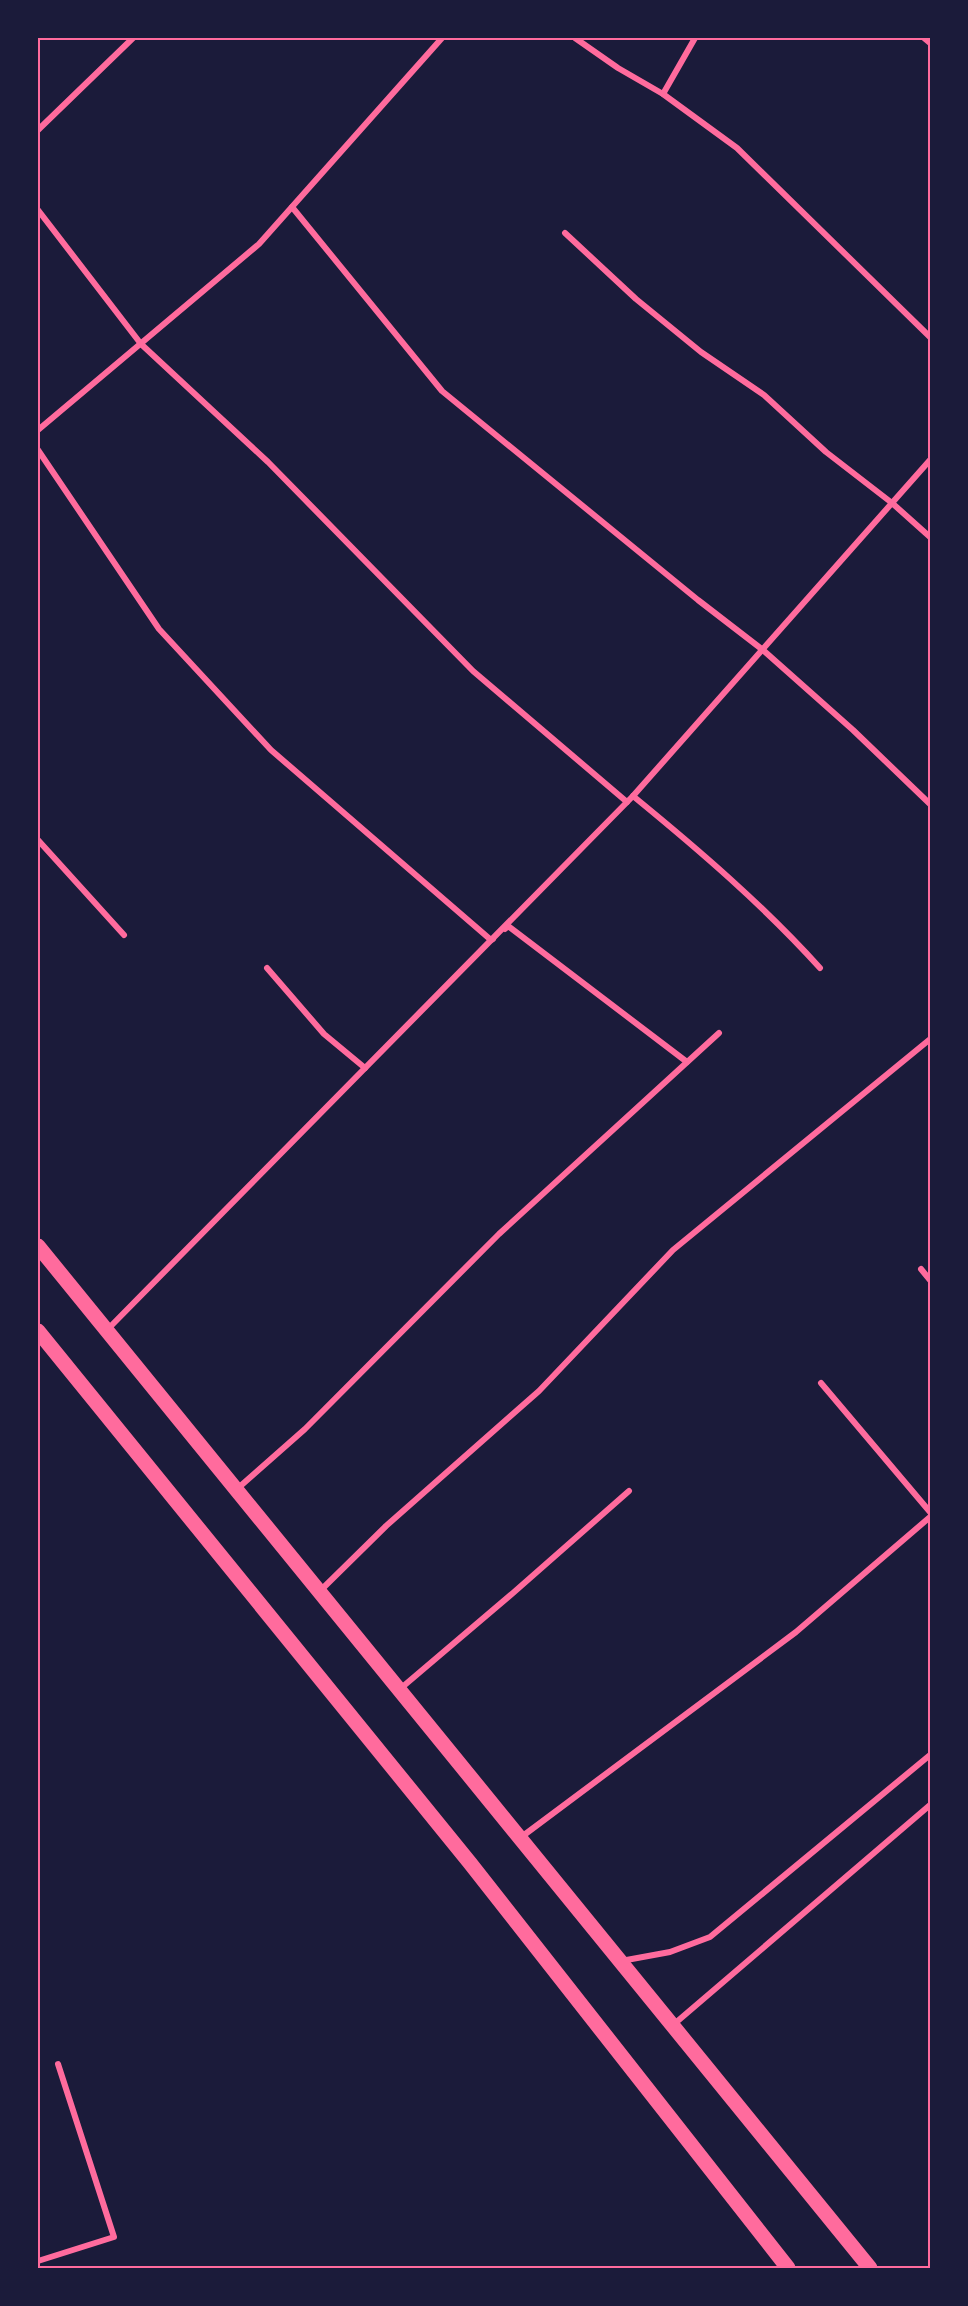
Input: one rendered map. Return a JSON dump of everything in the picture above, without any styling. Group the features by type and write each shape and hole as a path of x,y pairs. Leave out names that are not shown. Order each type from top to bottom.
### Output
{"main road":[{"path":"38,1246 870,2268"},
{"path":"38,1331 470,1863 788,2268"}],"street":[{"path":"38,130 133,38"},
{"path":"38,430 259,244 442,38"},
{"path":"575,38 618,68 663,94 736,148 930,337"},
{"path":"663,94 695,38"},
{"path":"924,38 930,43"},
{"path":"292,207 442,391 698,600 763,650 853,730 930,804"},
{"path":"38,210 141,344 268,462 473,671 627,802"},
{"path":"565,233 636,299 701,352 764,395 826,452 892,503 930,537"},
{"path":"38,450 159,629 183,655 271,750 491,940"},
{"path":"107,1330 633,796 930,459"},
{"path":"633,796 697,849 784,928 820,968"},
{"path":"38,840 124,935"},
{"path":"491,940 508,926 687,1062"},
{"path":"267,968 324,1034 365,1068"},
{"path":"236,1489 305,1429 499,1234 719,1033"},
{"path":"320,1592 386,1526 539,1391 673,1250 929,1040"},
{"path":"921,1269 930,1280"},
{"path":"821,1383 930,1512"},
{"path":"399,1689 629,1491"},
{"path":"520,1838 796,1632 930,1517"},
{"path":"621,1961 670,1952 710,1937 930,1755"},
{"path":"673,2026 930,1805"},
{"path":"38,2261 114,2237 58,2064"}]}
